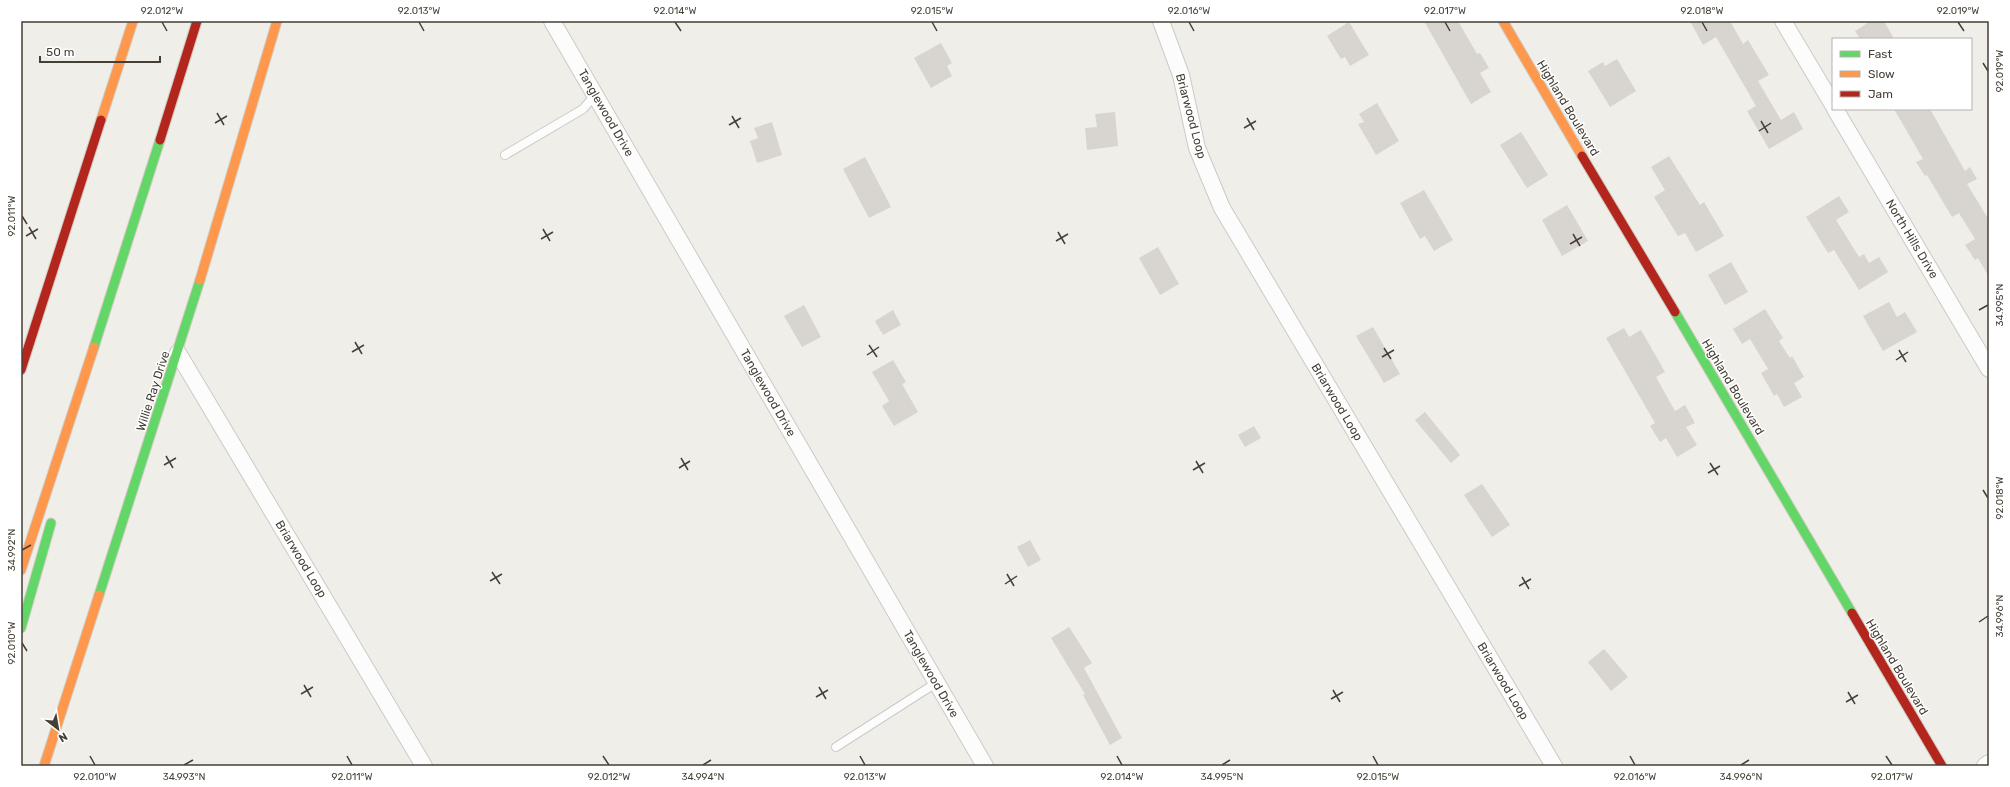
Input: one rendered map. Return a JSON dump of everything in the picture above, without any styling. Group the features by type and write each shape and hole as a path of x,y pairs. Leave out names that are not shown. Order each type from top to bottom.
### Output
{"main road":[{"path":"21,370 133,21"},
{"path":"21,570 76,398 105,315 197,21"},
{"name":"Willie Ray Drive","path":"44,766 178,353 277,21"},
{"name":"Highland Boulevard","path":"1503,21 1942,766"},
{"path":"73,442 76,398"},
{"path":"21,628 53,517"}],"street":[{"name":"Tanglewood Drive","path":"552,21 985,766"},
{"name":"Briarwood Loop","path":"1161,21 1181,75 1197,148 1222,208 1554,766"},
{"path":"1783,21 1832,103"},
{"name":"North Hills Drive","path":"1836,110 1989,369"},
{"name":"Briarwood Loop","path":"178,353 424,766"},
{"path":"1985,766 1989,764"}],"lane":[{"path":"505,155 583,109 595,95"},
{"path":"836,747 936,683"}],"building":[{"path":"1424,21 1458,21 1477,54 1480,53 1489,68 1480,73 1491,92 1471,104"},
{"path":"1690,21 1730,21 1743,44 1748,40 1769,75 1758,81 1781,120 1794,112 1803,129 1769,149 1747,111 1756,106 1716,37 1703,45"},
{"path":"1871,21 1884,21 1893,38 1859,38 1855,31"},
{"path":"1349,22 1369,55 1350,66 1345,57 1341,59 1327,36"},
{"path":"941,43 952,63 947,66 952,76 931,88 914,58"},
{"path":"1617,59 1636,91 1610,107 1588,71 1603,62 1605,66"},
{"path":"1377,103 1399,141 1376,155 1358,124 1364,122 1359,114"},
{"path":"1895,110 1931,110 1965,171 1970,167 1977,179 1967,184 1989,220 1989,277 1978,258 1975,260 1965,245 1975,239 1959,213 1952,217 1927,175 1925,176 1916,162 1923,159"},
{"path":"1115,112 1118,146 1087,150 1085,128 1097,127 1095,114"},
{"path":"772,122 782,155 757,163 750,141 758,138 754,128"},
{"path":"1521,132 1548,175 1527,188 1500,145"},
{"path":"1669,156 1700,205 1704,202 1724,236 1696,252 1685,233 1678,236 1654,197 1665,190 1651,167"},
{"path":"865,157 891,207 869,218 843,169"},
{"path":"1424,190 1453,240 1434,251 1425,236 1420,239 1400,203"},
{"path":"1839,196 1849,212 1836,220 1859,257 1864,254 1869,263 1879,257 1888,272 1859,290 1834,250 1828,253 1806,217"},
{"path":"1567,205 1588,241 1562,256 1542,220"},
{"path":"1158,247 1179,284 1160,295 1139,258"},
{"path":"1731,262 1748,292 1725,305 1708,275"},
{"path":"1889,302 1897,317 1905,312 1917,332 1883,351 1863,316"},
{"path":"804,305 821,337 802,347 784,316"},
{"path":"1765,309 1783,338 1779,341 1790,358 1792,356 1804,377 1794,383 1802,397 1784,407 1777,394 1774,396 1761,373 1768,369 1750,339 1742,344 1733,329"},
{"path":"893,310 901,325 883,335 875,321"},
{"path":"1373,327 1400,374 1384,383 1356,336"},
{"path":"1624,328 1629,337 1641,330 1665,372 1656,377 1675,411 1685,405 1695,423 1686,427 1697,445 1677,457 1666,438 1660,442 1650,426 1655,423 1606,338"},
{"path":"893,360 906,382 902,384 918,412 894,426 882,406 889,401 872,372"},
{"path":"1425,412 1460,455 1451,463 1415,420"},
{"path":"1254,426 1261,438 1245,447 1238,435"},
{"path":"1482,484 1510,525 1492,537 1464,495"},
{"path":"1030,540 1041,560 1028,567 1017,547"},
{"path":"1069,627 1092,663 1084,668 1122,738 1110,745 1083,695 1085,694 1051,638"},
{"path":"1604,649 1628,677 1611,691 1588,662"}],"traffic: fast":[{"path":"94,347 160,140"},
{"path":"99,595 200,280"},
{"path":"1675,312 1852,613"},
{"path":"21,628 51,523"}],"traffic: slow":[{"path":"101,120 133,21"},
{"path":"200,280 277,21"},
{"path":"1503,21 1582,156"},
{"path":"21,570 94,347"},
{"path":"44,766 99,595"}],"traffic: jam":[{"path":"160,140 197,21"},
{"path":"21,370 101,120"},
{"path":"1582,156 1675,312"},
{"path":"1852,613 1942,766"}]}
